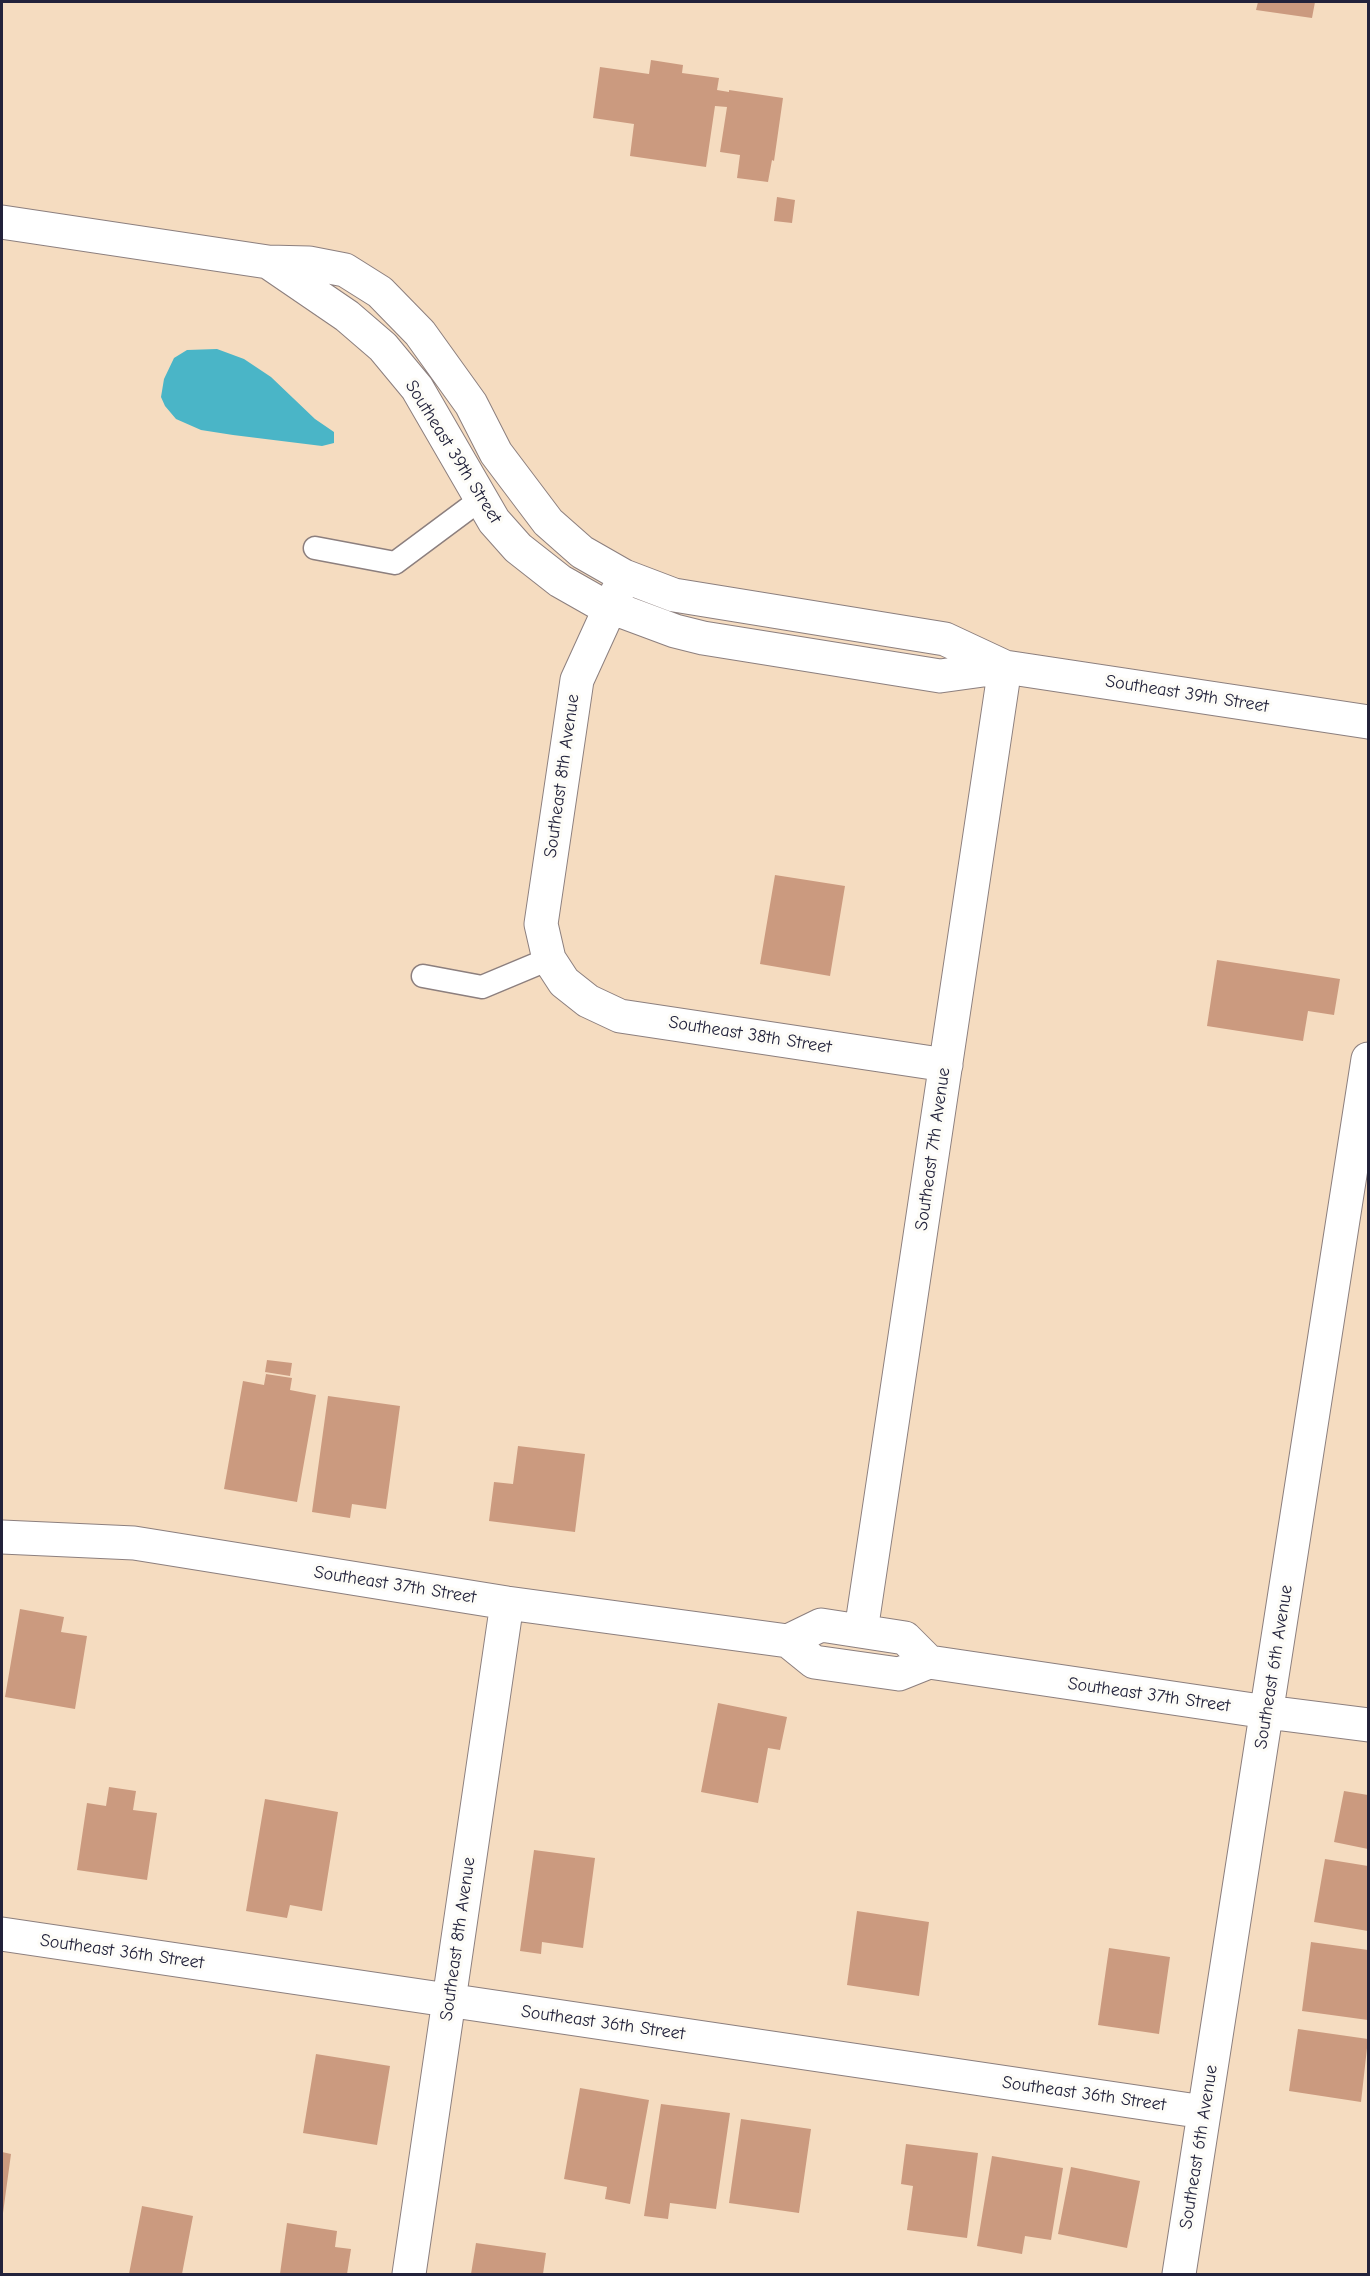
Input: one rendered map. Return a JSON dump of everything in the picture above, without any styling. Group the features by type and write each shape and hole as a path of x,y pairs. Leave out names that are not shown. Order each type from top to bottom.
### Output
{"street":[{"name":"Southeast 39th Street","path":"2,222 268,262 309,263 345,270 380,292 420,333 471,404 496,453 548,522 582,552 624,576 674,595 945,639 1005,666 1368,722"},
{"name":"Southeast 39th Street","path":"268,262 347,316 383,347 417,388 494,521 518,549 560,581 597,602 675,631 703,638 940,676 1005,666"},
{"name":"Southeast 8th Avenue","path":"556,970 541,924 577,680 624,576"},
{"name":"Southeast 7th Avenue","path":"861,1631 1005,666"},
{"name":"Southeast 38th Street","path":"556,970 588,1001 620,1016 946,1065"},
{"name":"Southeast 6th Avenue","path":"1179,2274 1368,1059"},
{"name":"Southeast 37th Street","path":"2,1537 134,1543 507,1603 788,1641"},
{"name":"Southeast 8th Avenue","path":"409,2274 507,1603"},
{"path":"821,1625 861,1631 905,1638 929,1662 899,1674 814,1662 788,1641 821,1625"},
{"name":"Southeast 37th Street","path":"929,1662 1368,1725"},
{"name":"Southeast 36th Street","path":"2,1934 1204,2112"}],"lane":[{"path":"315,548 395,562 481,499"},
{"path":"423,976 482,987 556,970"}],"water":[{"path":"217,349 244,359 271,377 315,419 334,432 334,443 322,446 233,435 201,430 176,419 161,397 164,379 174,358 187,350"}],"building":[{"path":"1258,2 1315,2 1312,18 1256,10"},
{"path":"651,60 683,65 682,73 719,78 717,90 783,98 774,161 772,160 768,182 737,178 740,155 720,152 727,107 715,106 706,167 630,156 634,124 593,118 600,67 649,74"},
{"path":"777,197 795,200 792,223 774,221"},
{"path":"775,875 845,886 830,976 760,964"},
{"path":"1217,960 1340,979 1334,1015 1308,1011 1303,1041 1207,1026"},
{"path":"267,1360 292,1363 290,1376 265,1372"},
{"path":"266,1374 292,1378 290,1390 316,1395 297,1502 224,1489 243,1381 264,1385"},
{"path":"328,1396 400,1406 386,1509 352,1504 350,1518 312,1512"},
{"path":"518,1446 585,1454 575,1532 489,1521 494,1482 513,1484"},
{"path":"20,1609 64,1617 61,1632 87,1636 75,1709 5,1697"},
{"path":"718,1703 787,1717 780,1750 768,1748 758,1803 701,1792"},
{"path":"109,1787 136,1791 133,1810 157,1813 147,1880 77,1870 87,1803 106,1806"},
{"path":"1344,1791 1368,1795 1368,1849 1334,1842"},
{"path":"265,1799 338,1812 322,1911 290,1905 287,1918 246,1911"},
{"path":"534,1850 595,1858 583,1948 542,1942 541,1954 520,1951"},
{"path":"1325,1859 1368,1866 1368,1931 1314,1922"},
{"path":"857,1911 929,1922 919,1996 847,1985"},
{"path":"1311,1942 1368,1950 1368,2020 1302,2011"},
{"path":"1109,1948 1170,1957 1159,2034 1098,2025"},
{"path":"1298,2029 1368,2039 1361,2102 1289,2091"},
{"path":"316,2054 390,2066 377,2145 303,2133"},
{"path":"580,2088 649,2100 630,2204 605,2199 607,2187 564,2179"},
{"path":"661,2104 730,2113 716,2209 670,2203 668,2219 644,2216"},
{"path":"741,2119 811,2129 799,2213 729,2203"},
{"path":"906,2144 978,2153 967,2238 907,2230 913,2186 901,2184"},
{"path":"2,2152 11,2154 3,2213 2,2213"},
{"path":"992,2156 1063,2168 1051,2240 1025,2236 1022,2254 977,2246"},
{"path":"1071,2167 1140,2181 1127,2248 1058,2234"},
{"path":"142,2206 193,2216 182,2274 129,2274"},
{"path":"287,2223 337,2231 335,2247 351,2249 347,2274 280,2274"},
{"path":"476,2243 546,2253 543,2274 471,2274"}]}
